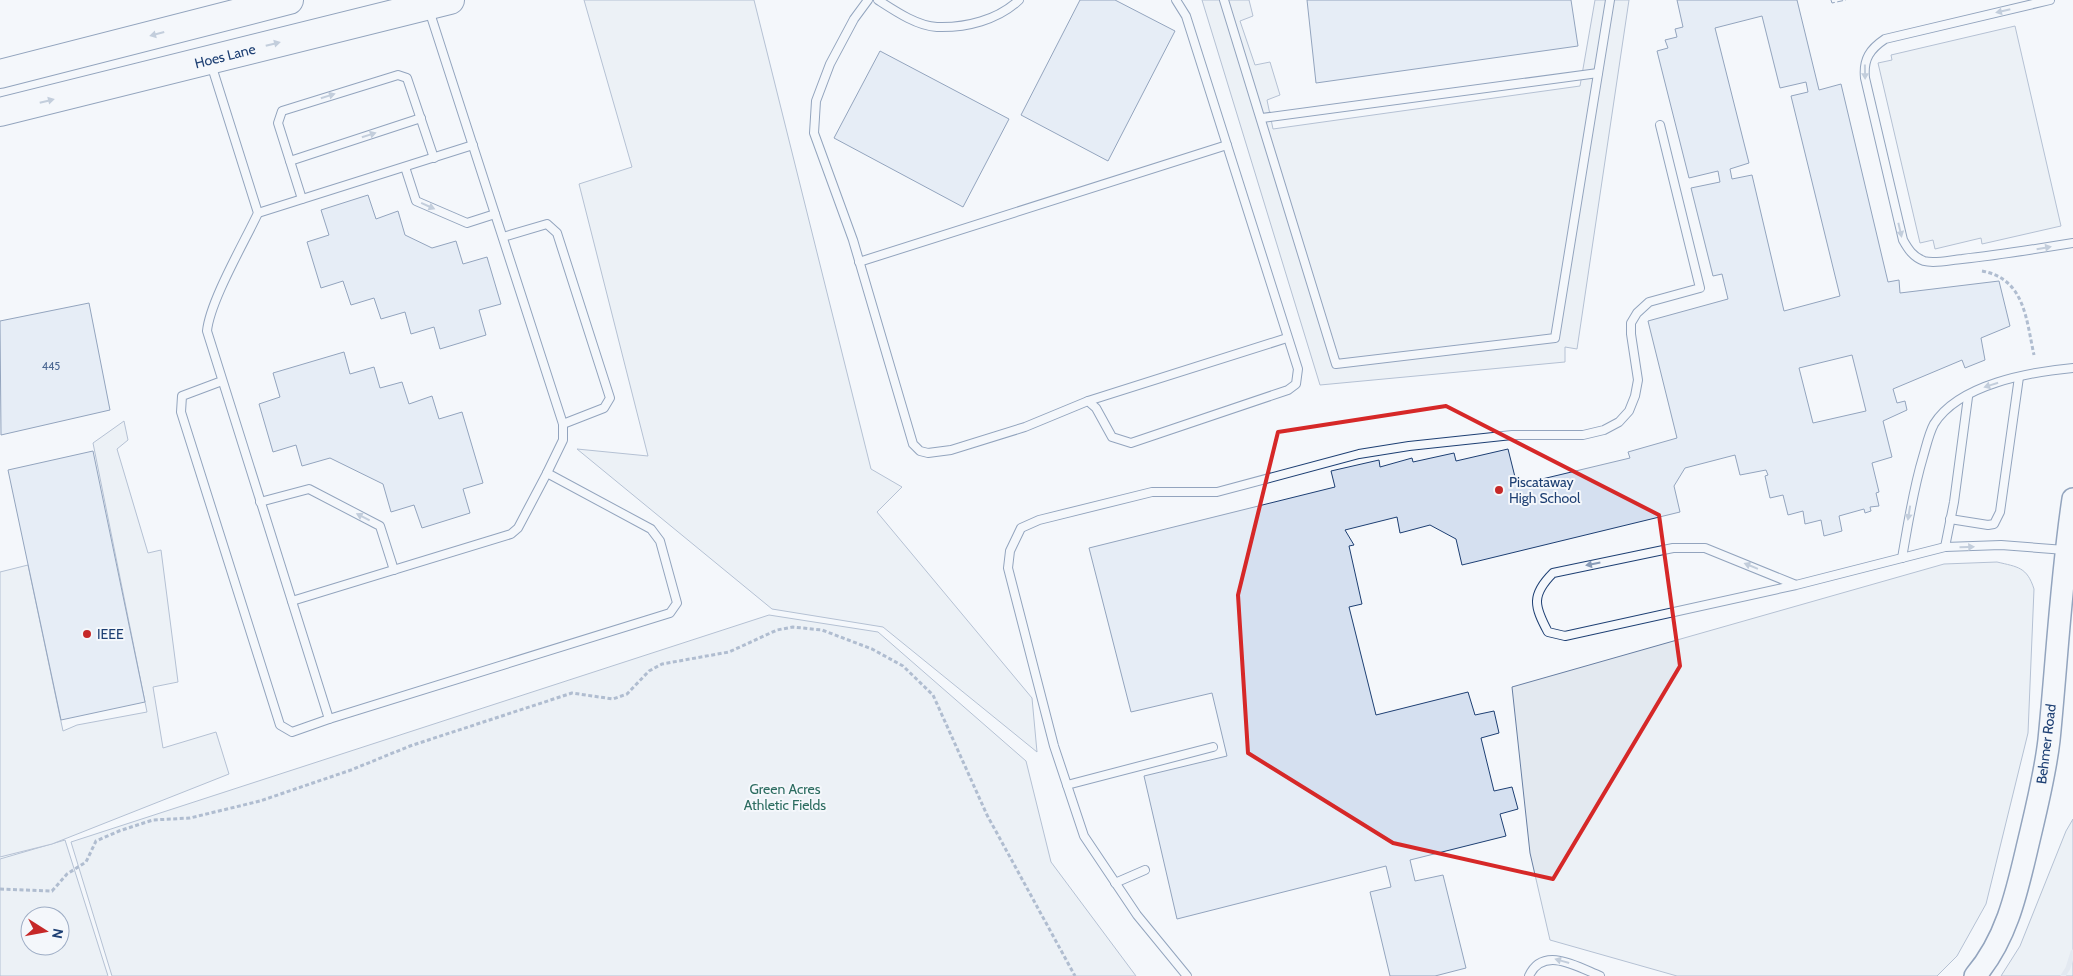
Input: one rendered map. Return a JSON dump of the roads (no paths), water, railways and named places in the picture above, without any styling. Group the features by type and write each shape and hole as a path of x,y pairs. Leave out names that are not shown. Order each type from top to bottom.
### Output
{"highway":[{"path":"0,74 289,0"},
{"name":"Hoes Lane","path":"0,112 439,3"}],"street":[{"name":"Behmer Road","path":"1975,976 1988,961 1998,945 2009,917 2040,789 2049,741 2065,550 2073,499"}],"lane":[{"path":"868,0 854,19 830,64 816,100 814,133 859,262 913,444 920,451 928,453 951,450 1025,427 1088,401 1287,338"},
{"path":"878,0 899,14 936,27 973,24 1008,10 1019,0"},
{"path":"1088,401 1096,408 1112,437 1131,443 1288,390 1296,384 1298,369 1186,16 1176,0"},
{"path":"1224,0 1262,118 1336,364 1555,338 1610,0"},
{"path":"2050,0 1885,39 1867,55 1864,66 1864,78 1902,240 1909,251 1917,258 1926,262 1940,262 2019,252 2073,242"},
{"path":"292,601 511,534 518,528 563,440 563,424 473,145 439,3"},
{"path":"210,60 258,213 208,319 207,331 329,719"},
{"path":"1262,118 1598,73"},
{"path":"302,199 278,123 282,111 398,75 408,78 434,158"},
{"path":"290,161 421,118"},
{"path":"1187,976 1137,915 1084,836 1054,746 1008,568 1010,550 1021,528 1039,520 1152,492 1217,492 1359,454 1409,446 1512,435 1583,435 1604,430 1619,422 1630,411 1638,380 1631,334 1631,323 1637,313 1650,302 1700,288 1660,125"},
{"path":"258,213 473,145"},
{"path":"859,262 1227,145"},
{"path":"405,167 416,201 467,223 495,214"},
{"path":"502,237 548,224 557,233 560,242 610,398 604,408 563,424"},
{"path":"1902,558 1914,487 1934,424 1954,404 1984,387 2035,372 2073,368"},
{"path":"1950,519 1988,525 1994,524 2000,512 2019,377"},
{"path":"222,381 182,396 181,412 280,725 292,732 670,613 677,603 660,541 651,529 547,473"},
{"path":"1945,547 1968,396"},
{"path":"260,502 309,489 380,526 394,570"},
{"path":"1796,585 1705,548 1673,548 1553,573 1541,584 1536,598 1540,616 1548,632 1565,636 1796,585 1945,547 2001,546 2065,550"},
{"path":"1067,785 1213,747"},
{"path":"1115,883 1145,870"},
{"path":"1529,976 1537,966 1553,959 1561,960 1600,976"}],"waterway":[{"path":"2063,976 2068,968 2073,952"}],"place":[{"name":"Piscataway High School","path":"1499,490"},
{"name":"IEEE","path":"87,634"}],"park label":[{"name":"Green Acres Athletic Fields","path":"785,798"}]}
